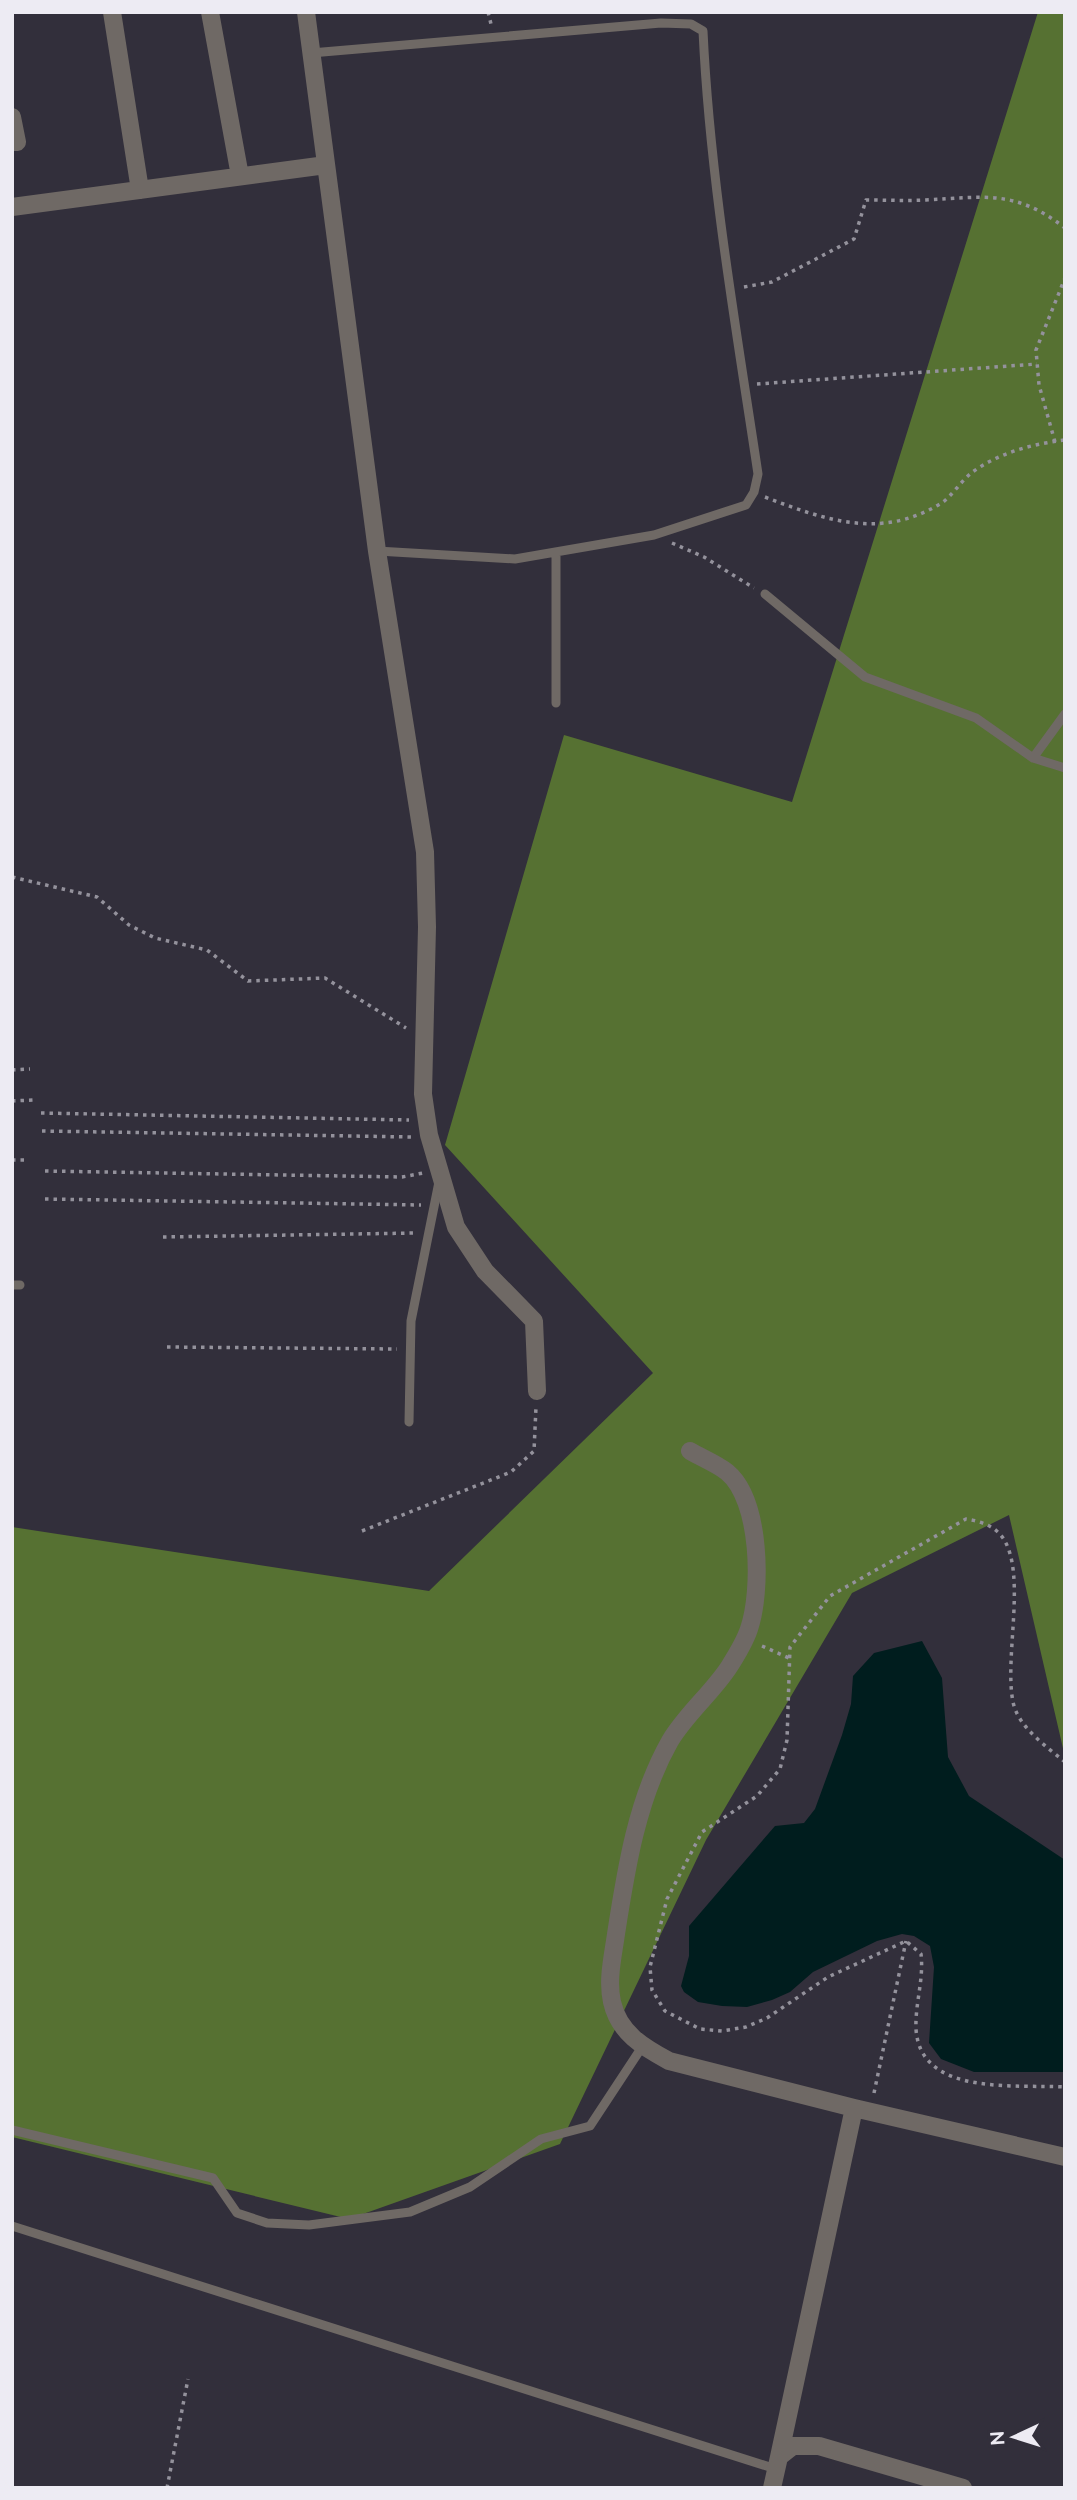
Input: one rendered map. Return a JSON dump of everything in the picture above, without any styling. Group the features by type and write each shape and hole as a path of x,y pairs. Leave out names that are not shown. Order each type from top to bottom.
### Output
{"street":[{"path":"112,12 140,190"},
{"path":"210,12 240,176"},
{"path":"306,12 377,551 425,852 427,927 424,1038 429,1135 456,1227 485,1271 534,1321 537,1391"},
{"path":"12,117 17,142 12,142"},
{"path":"12,207 326,165"},
{"path":"690,1451 729,1473 747,1504 754,1533 755,1593 744,1639 730,1666 670,1741 648,1793 627,1861 610,1981 612,2004 625,2030 642,2047 669,2060 862,2110 1065,2157"},
{"path":"772,2488 862,2110"},
{"path":"777,2463 793,2446 819,2446 963,2488"}],"lane":[{"path":"661,23 669,12"},
{"path":"311,53 661,23 691,24 703,31 714,169 728,290 758,474 754,492 746,505 654,535 514,559 377,551"},
{"path":"556,552 556,703"},
{"path":"765,594 865,677 976,718 1033,758 1065,768"},
{"path":"1033,758 1065,714"},
{"path":"409,1422 411,1321 435,1205 438,1171"},
{"path":"12,2130 213,2178 237,2213 267,2223 309,2225 410,2212 470,2187 541,2139 590,2126 642,2047"},
{"path":"12,2226 777,2463"}],"path":[{"path":"728,290 772,282 854,239 866,200 927,200 963,195 1012,200 1043,211 1065,228"},
{"path":"1055,442 1039,386 1036,350 1065,278"},
{"path":"745,385 1037,364"},
{"path":"754,492 812,515 845,523 886,526 942,503 975,470 1029,445 1065,440"},
{"path":"654,535 704,557 765,594"},
{"path":"12,877 97,897 129,925 155,938 207,950 248,981 325,978 424,1038"},
{"path":"12,1070 30,1069"},
{"path":"12,1101 34,1100"},
{"path":"41,1113 409,1120 426,1116"},
{"path":"42,1131 410,1138 429,1135"},
{"path":"12,1160 26,1160"},
{"path":"45,1171 402,1177 438,1171"},
{"path":"45,1199 435,1205"},
{"path":"163,1237 429,1233"},
{"path":"167,1347 410,1349"},
{"path":"362,1531 511,1472 534,1451 537,1391"},
{"path":"906,1941 828,1978 767,2018 746,2027 722,2031 700,2029 665,2011 652,1990 650,1967 667,1899 702,1832 757,1796 780,1769 787,1740 790,1647 830,1596 966,1519 984,1522 1003,1537 1009,1555 1015,1606 1010,1653 1013,1704 1032,1734 1065,1762"},
{"path":"744,1639 789,1658"},
{"path":"906,1941 921,1954 923,1973 916,2011 916,2033 930,2065 960,2081 1065,2087"},
{"path":"862,2110 906,1941"},
{"path":"167,2488 188,2379"}],"green space":[{"path":"1038,12 1065,12 1065,1757 1009,1515 852,1593 706,1840 560,2144 349,2219 12,2137 12,1527 429,1591 653,1373 445,1145 564,735 792,802"}],"shaded area":[{"path":"922,1641 942,1678 948,1757 969,1796 1065,1860 1065,2072 974,2072 941,2059 929,2043 934,1967 930,1946 914,1936 902,1934 877,1941 813,1972 790,1992 747,2007 698,2002 684,1992 681,1986 689,1956 689,1926 775,1826 804,1823 815,1809 851,1704 853,1676 874,1653"}]}
